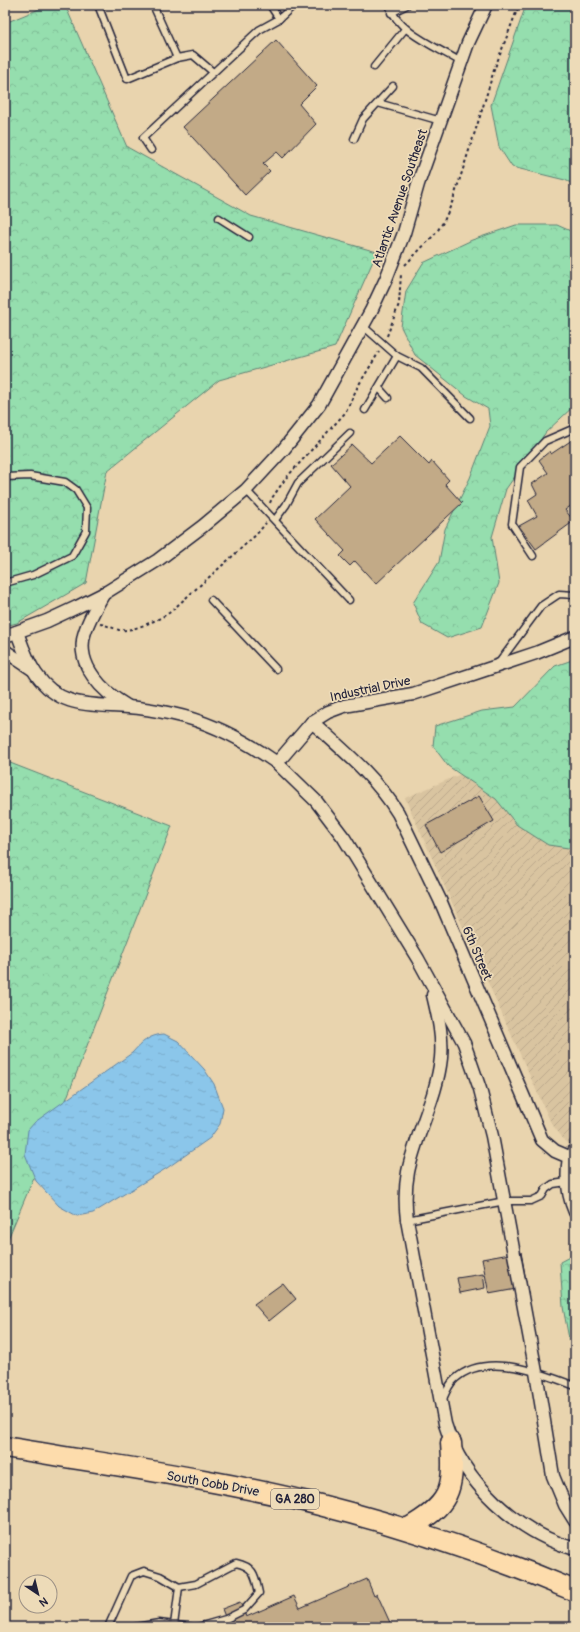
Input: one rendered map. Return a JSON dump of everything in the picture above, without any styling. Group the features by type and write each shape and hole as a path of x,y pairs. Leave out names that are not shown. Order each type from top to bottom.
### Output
{"main road":[{"path":"407,1530 437,1509 444,1500 452,1480 453,1468 451,1443"},
{"name":"South Cobb Drive","path":"5,1448 190,1478 320,1505 407,1530 493,1558 575,1591"}],"street":[{"name":"Atlantic Avenue Southeast","path":"5,636 47,621 105,593 158,560 203,526 246,490 283,450 319,405 363,326 386,279 404,233 418,184 461,62 468,43 486,5"},
{"path":"105,593 88,623 83,645 87,666 98,684 117,701 128,707"},
{"path":"17,632 34,670 43,683 52,691 76,703 94,706 128,707 174,714 211,726 244,742 277,763 316,801 353,851 431,982 464,1042 472,1063 492,1136 505,1201 553,1476 565,1505 575,1521"},
{"name":"Industrial Drive","path":"277,763 312,722 328,712 344,706 413,694 536,653 575,637"},
{"path":"5,652 34,670"},
{"name":"6th Street","path":"312,722 361,766 390,800 398,813 440,900 542,1140 555,1151 569,1157"},
{"path":"431,982 440,1024 441,1058 437,1080 408,1173 405,1201 406,1220 440,1404 451,1443 485,1493 526,1528 541,1536 575,1549"},
{"path":"569,1157 567,1182 569,1195 575,1212"}],"lane":[{"path":"98,5 127,79 177,58 193,55 213,72"},
{"path":"153,5 177,58"},
{"path":"270,5 279,20"},
{"path":"151,150 143,138 259,30 279,20 294,5"},
{"path":"389,5 391,13 405,29 461,62"},
{"path":"391,13 407,5"},
{"path":"374,67 405,29"},
{"path":"354,139 363,119 393,86"},
{"path":"378,103 440,120"},
{"path":"219,218 249,237"},
{"path":"363,326 396,356 421,368 470,418"},
{"path":"365,410 396,356"},
{"path":"379,388 388,398"},
{"path":"533,556 512,524 520,467 545,441 575,428"},
{"path":"275,520 286,505 298,483 350,433"},
{"path":"5,477 30,476 65,482 76,490 87,508 86,531 72,556 33,575 5,583"},
{"path":"246,490 349,600"},
{"path":"496,667 541,606 559,594 575,595"},
{"path":"211,600 276,669"},
{"path":"569,1157 575,1141"},
{"path":"406,1220 505,1201 531,1201 542,1196 546,1189 553,1184 567,1182"},
{"path":"440,1404 448,1387 464,1372 475,1368 492,1365 506,1366 536,1372 575,1386"},
{"path":"108,1627 131,1576 144,1571 160,1576 179,1587 196,1584 236,1563 245,1565 254,1573 259,1593 244,1610 226,1619 198,1627"},
{"path":"174,1625 179,1587"},
{"path":"136,1627 159,1623 191,1627"}],"path":[{"path":"405,266 436,233 444,221 453,200 494,70 519,5"},
{"path":"88,623 104,625 120,630 132,629 160,619 169,613 256,535 266,523 272,498 286,478 345,413 358,386 383,344 399,304 401,271"}],"shaded area":[{"path":"575,725 575,1154 551,1123 405,798"}],"green space":[{"path":"49,5 65,5 127,147 251,216 377,252 335,347 219,380 107,471 86,583 17,623 5,626 5,23"},
{"path":"526,5 575,5 575,185 565,180 512,167 499,147 491,105"},
{"path":"516,225 557,225 575,233 575,405 546,432 506,489 492,537 499,583 482,627 447,638 422,624 413,603 439,562 445,529 470,478 490,426 488,409 466,396 415,355 401,327 406,291 423,263 472,240"},
{"path":"575,659 575,849 548,845 517,825 496,799 448,766 433,746 435,726 482,711 515,707 555,666"},
{"path":"5,761 172,826 61,1113 5,1246"},
{"path":"575,1254 575,1359 572,1355 563,1307 560,1262"}],"water":[{"path":"164,1034 178,1041 204,1069 214,1084 223,1108 220,1124 210,1138 167,1168 93,1213 77,1216 59,1206 36,1181 25,1154 28,1130 35,1122 132,1053 146,1040 154,1036"}],"building":[{"path":"276,40 317,86 299,104 316,124 283,158 277,152 263,164 270,171 245,195 183,127"},
{"path":"400,436 429,465 432,461 449,480 445,484 462,503 376,584 355,561 350,566 340,556 345,551 315,519 350,486 331,464 352,445 371,463"},
{"path":"575,438 575,503 565,510 574,521 536,549 519,526 537,516 528,500 537,494 532,484 548,473 539,460 550,451 551,454"},
{"path":"479,796 494,821 440,852 426,825"},
{"path":"521,1252 527,1287 489,1294 482,1259"},
{"path":"483,1274 485,1288 460,1293 457,1278"},
{"path":"283,1283 296,1299 269,1321 254,1304"},
{"path":"367,1579 374,1596 377,1594 392,1627 229,1627 222,1609 240,1602 246,1617 294,1596 300,1608"}]}
